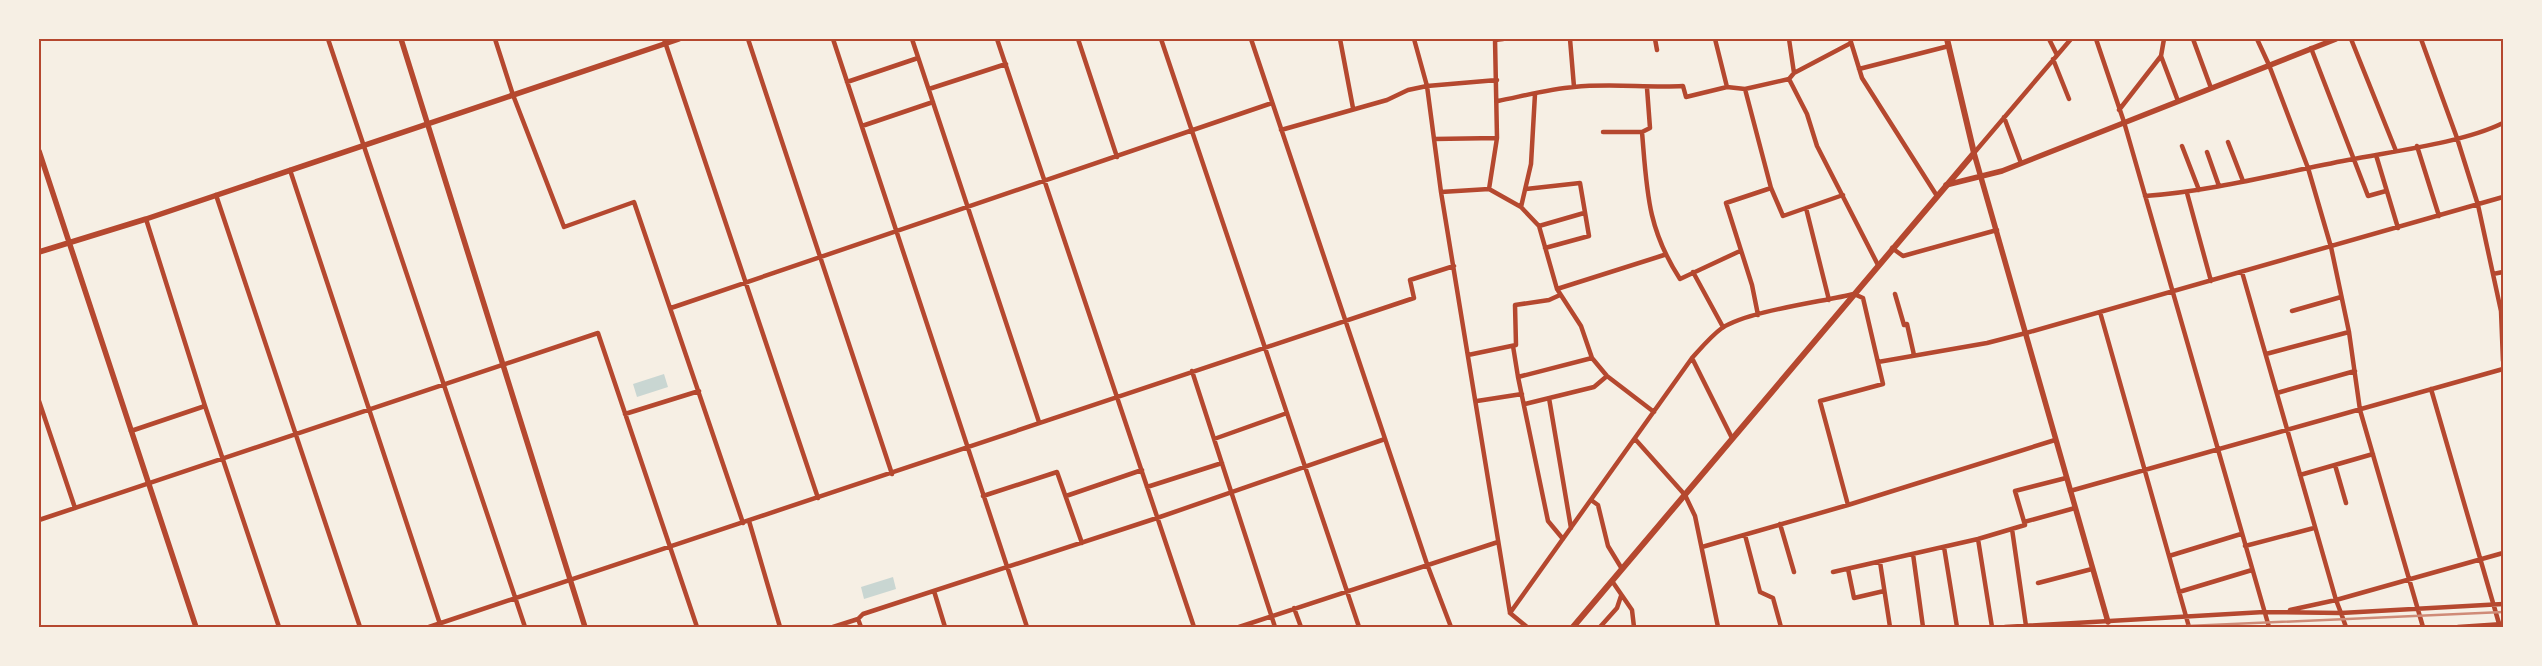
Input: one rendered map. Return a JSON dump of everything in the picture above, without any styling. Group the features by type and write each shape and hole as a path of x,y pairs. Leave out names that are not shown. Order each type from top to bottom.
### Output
{"main road":[{"path":"1573,627 1974,153 1948,39"}],"street":[{"path":"328,39 445,382 525,627"},
{"path":"401,39 426,126 584,627"},
{"path":"495,39 564,227 634,202 743,523"},
{"path":"39,252 146,220 290,170 426,126 665,41 679,39"},
{"path":"748,39 892,474"},
{"path":"833,39 1026,627"},
{"path":"912,39 1039,422"},
{"path":"998,39 1194,627"},
{"path":"1078,39 1117,157"},
{"path":"1161,39 1359,627"},
{"path":"1251,39 1427,564 1451,627"},
{"path":"1340,39 1353,108"},
{"path":"1414,39 1427,86 1441,192 1510,614 1527,627"},
{"path":"1489,190 1497,138 1498,101 1495,39 1503,39"},
{"path":"1570,39 1574,87"},
{"path":"1655,39 1657,50"},
{"path":"1716,39 1727,87"},
{"path":"1789,39 1794,73"},
{"path":"2049,39 2058,55"},
{"path":"2072,39 1974,153 2108,624"},
{"path":"2096,39 2124,122 2269,627"},
{"path":"2119,110 2161,56 2164,39"},
{"path":"2193,39 2210,88"},
{"path":"2257,39 2269,65 2308,168 2331,247 2349,332 2360,410 2423,627"},
{"path":"1946,186 2021,163 2336,39"},
{"path":"2351,39 2396,151"},
{"path":"2421,39 2457,138 2478,205 2501,312 2503,361"},
{"path":"665,41 818,498"},
{"path":"1498,101 1574,87 1647,88 1683,86 1686,97 1727,87 1746,89 1789,79 1794,73 1850,41 1862,78 1937,196"},
{"path":"1859,69 1949,46"},
{"path":"2311,48 2356,159 2368,196 2386,191"},
{"path":"2161,56 2178,101"},
{"path":"847,82 918,58"},
{"path":"2054,59 2069,100"},
{"path":"929,89 1006,64"},
{"path":"1789,79 1807,114 1817,146 1878,265"},
{"path":"1281,130 1353,108 1387,100 1408,90 1427,86 1497,80"},
{"path":"1603,132 1642,132 1650,128 1647,88"},
{"path":"1746,89 1771,188 1783,216 1843,195"},
{"path":"1522,207 1534,133 1535,94"},
{"path":"862,126 934,102"},
{"path":"671,308 1272,104"},
{"path":"2004,118 2021,163"},
{"path":"2145,196 2187,193 2396,151 2481,132 2503,123"},
{"path":"1642,132 1651,219 1664,255 1680,280 1740,251"},
{"path":"1434,139 1497,138"},
{"path":"2228,142 2243,181"},
{"path":"2182,146 2199,190"},
{"path":"2417,146 2439,216"},
{"path":"39,151 196,627"},
{"path":"2207,152 2219,186"},
{"path":"2376,155 2398,228"},
{"path":"290,170 440,625"},
{"path":"1526,189 1580,183 1589,236 1545,248"},
{"path":"1758,315 1752,285 1726,203 1771,188"},
{"path":"1441,192 1489,190 1522,207 1539,226 1557,289 1581,326 1592,358 1607,376 1654,412"},
{"path":"2187,193 2211,281"},
{"path":"216,195 360,627"},
{"path":"1878,362 2026,333 2503,197"},
{"path":"1806,208 1829,300"},
{"path":"1539,226 1584,213"},
{"path":"146,220 222,459 279,627"},
{"path":"1892,248 1903,256 1997,230"},
{"path":"1557,289 1664,255"},
{"path":"429,627 440,625 516,598 892,474 967,446 1265,346 1414,298 1410,280 1454,266"},
{"path":"1694,272 1723,328"},
{"path":"2242,272 2314,528 2346,627"},
{"path":"2493,274 2503,272"},
{"path":"1510,614 1692,358 1723,328 1758,315 1854,294 1863,298 1884,384 1820,401 1848,505"},
{"path":"1895,294 1904,325 1907,324 1914,355"},
{"path":"1468,355 1516,345 1515,305 1549,300 1560,295"},
{"path":"2292,311 2342,297"},
{"path":"2100,312 2189,627"},
{"path":"2266,354 2349,332"},
{"path":"39,520 445,382 598,333 697,627"},
{"path":"1513,346 1548,521 1563,540"},
{"path":"1518,377 1592,358"},
{"path":"1692,358 1732,438"},
{"path":"2070,491 2503,369"},
{"path":"1192,371 1275,627"},
{"path":"2277,393 2355,371"},
{"path":"1525,404 1594,388 1607,376"},
{"path":"2431,389 2493,604 2501,625 2458,627"},
{"path":"625,414 698,391"},
{"path":"1476,401 1522,394"},
{"path":"1549,398 1571,528"},
{"path":"39,402 75,508"},
{"path":"131,431 205,406"},
{"path":"1214,439 1287,413"},
{"path":"833,627 858,620 863,614 1157,518 1385,438"},
{"path":"1635,440 1685,495 1695,516 1718,627"},
{"path":"1702,547 1848,505 2055,440"},
{"path":"2300,475 2373,454"},
{"path":"1147,487 1222,463"},
{"path":"2335,465 2346,503"},
{"path":"1066,496 1142,470"},
{"path":"983,496 1057,472 1082,543"},
{"path":"1833,572 1978,539 2025,525 2015,491 2066,478"},
{"path":"1591,500 1598,505 1608,546 1622,569"},
{"path":"2024,522 2075,508"},
{"path":"749,521 780,627"},
{"path":"1780,524 1794,572"},
{"path":"2245,546 2314,528"},
{"path":"2012,529 2026,626"},
{"path":"2170,556 2241,534"},
{"path":"1744,535 1760,592 1773,598 1781,627"},
{"path":"1978,539 1992,627"},
{"path":"1238,627 1498,542"},
{"path":"1944,547 1957,627"},
{"path":"2273,612 2336,600 2503,553"},
{"path":"1913,554 1923,627"},
{"path":"1880,562 1890,627"},
{"path":"1848,569 1854,598 1884,591"},
{"path":"2038,583 2092,569"},
{"path":"2179,592 2252,570"},
{"path":"1612,581 1632,610 1634,627"},
{"path":"934,591 946,627"},
{"path":"1600,627 1617,608 1621,596"},
{"path":"2005,627 2108,624 2264,612 2341,613 2503,604"},
{"path":"1294,608 1301,627"},
{"path":"858,620 861,627"}],"shaded area":[{"path":"664,374 668,387 637,397 633,384"},
{"path":"893,577 896,589 864,599 861,587"}],"railway":[{"path":"2165,627 2503,612"}]}
